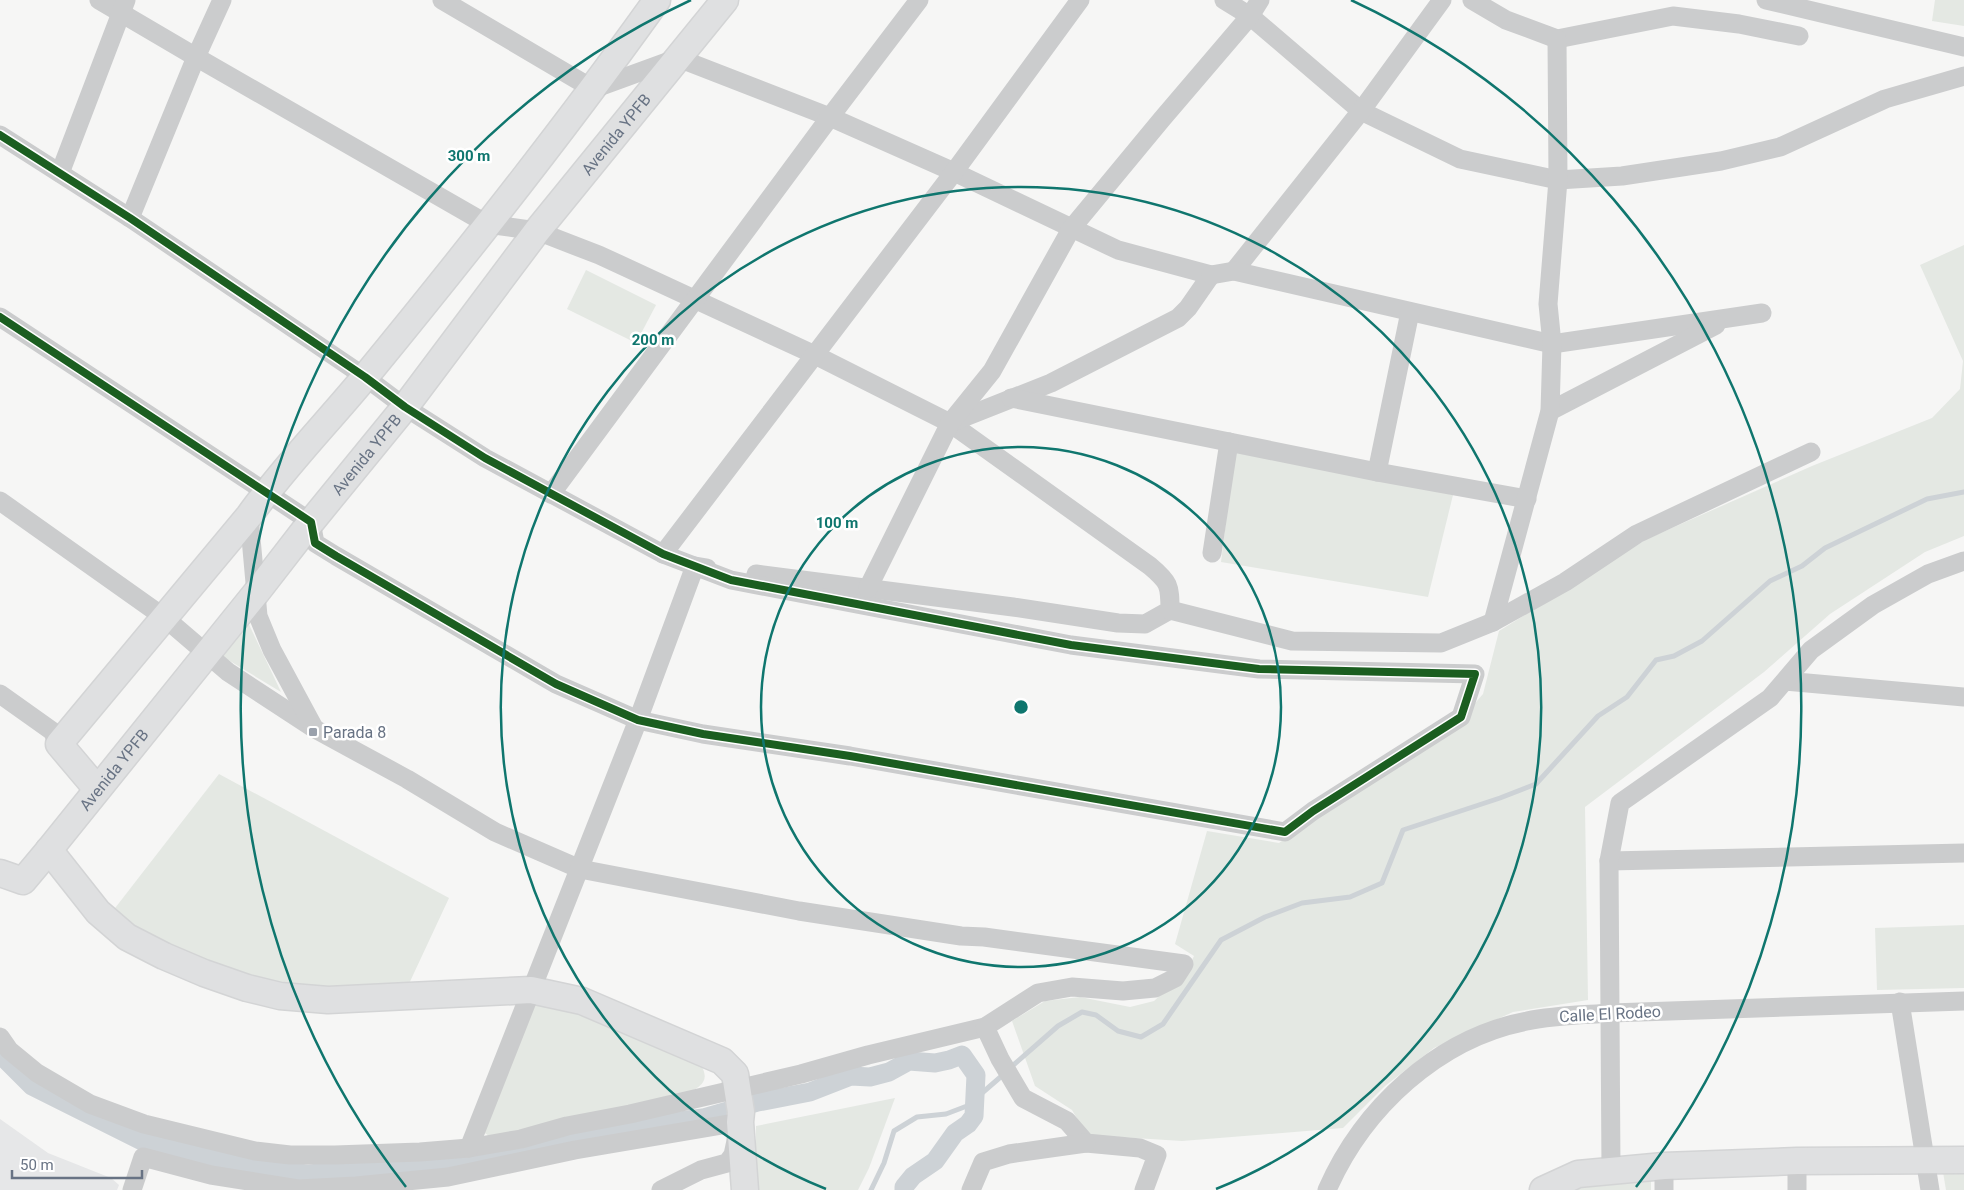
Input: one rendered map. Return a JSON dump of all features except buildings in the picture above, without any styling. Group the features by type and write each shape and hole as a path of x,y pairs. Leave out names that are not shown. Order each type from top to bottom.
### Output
{"street":[{"path":"99,0 124,7 196,57 487,224 537,230 598,255 814,355 950,423 1166,579 1170,594 1170,610"},
{"path":"130,218 196,57 222,0"},
{"path":"442,0 593,89"},
{"path":"59,744 249,516 266,492 365,377 593,89 656,0"},
{"name":"Avenida YPFB","path":"11,877 49,850 405,407 537,230 725,0"},
{"path":"551,494 919,0"},
{"path":"663,554 954,172 1080,0"},
{"path":"1224,0 1250,16 1361,111 1460,159 1558,180 1622,176 1720,162 1780,147 1885,99 1964,76"},
{"path":"868,588 950,423 992,371 1071,229 1250,16 1260,0"},
{"path":"1234,271 1361,111 1442,0"},
{"path":"1472,0 1506,20 1557,39 1673,16 1739,24 1799,36"},
{"path":"1766,0 1964,47"},
{"path":"60,173 124,7"},
{"path":"1493,622 1550,412 1552,344 1548,304 1558,180 1557,39"},
{"path":"593,89 678,58 830,117 954,172 1118,250 1211,275 1234,271 1552,344 1762,313"},
{"path":"0,135 130,218 365,377 405,407 485,458 663,554 731,580 1071,645 1259,669 1475,674 1461,717 1285,832 850,756 703,734 638,720 556,684 315,543 311,522 0,317"},
{"path":"950,423 1068,374 1178,318 1188,308 1211,275"},
{"path":"1378,472 1410,312"},
{"path":"1550,412 1730,318"},
{"path":"1011,398 1378,472 1527,499"},
{"path":"1212,553 1229,442"},
{"path":"695,566 1013,607 1118,624 1145,624 1170,610 1292,641 1441,643 1493,622 1565,582 1637,534 1811,452"},
{"path":"0,501 165,618 228,672 315,728 407,779 495,832 580,869 809,913 961,936 984,937 1184,964 1175,978 1155,988 1123,991 1072,987 1038,992 985,1027 739,1105 575,1150 448,1177 356,1186 298,1189 211,1175 143,1157 132,1190"},
{"path":"249,516 258,616 272,650 315,728"},
{"path":"1611,1170 1609,861 1620,803 1770,698 1811,650 1873,605 1928,574 1964,560"},
{"path":"469,1148 638,720 695,566"},
{"path":"1785,681 1964,697"},
{"path":"0,694 52,731 59,744 97,789"},
{"path":"49,850 98,912 127,937 164,956 204,973 248,988 280,996 328,1000 531,990 582,1001 722,1061 735,1074 746,1190"},
{"path":"1609,861 1964,853"},
{"name":"Calle El Rodeo","path":"1328,1190 1357,1137 1378,1109 1407,1080 1443,1054 1484,1034 1525,1021 1559,1016 1611,1013 1964,1001"},
{"path":"1900,1002 1930,1190"},
{"path":"985,1027 1000,1059 1023,1098 1067,1121 1086,1143"},
{"path":"0,1037 9,1050 37,1073 90,1104 134,1121 184,1135 255,1151 290,1155 334,1156 469,1148 521,1139 567,1126 630,1114 739,1105"},
{"path":"661,1190 701,1170 727,1163 733,1155 739,1105"},
{"path":"970,1190 983,1162 1009,1154 1086,1143 1140,1148 1157,1155 1144,1190"},
{"path":"1543,1190 1578,1174 1611,1170 1664,1178 1797,1161 1964,1160"},
{"path":"1797,1161 1798,1190"}],"shaded area":[{"path":"1935,0 1964,0 1964,26 1932,21"},
{"path":"1964,245 1964,536 1925,552 1830,614 1764,672 1585,807 1588,1000 1513,1012 1434,1048 1385,1086 1343,1128 1182,1141 1087,1135 1072,1110 1035,1086 1012,1021 1045,1001 1080,997 1130,1007 1154,1001 1186,972 1194,956 1175,944 1207,831 1279,843 1464,716 1483,694 1499,631 1647,539 1812,466 1932,418 1960,389 1963,361 1920,265"},
{"path":"586,270 656,305 636,343 567,309"},
{"path":"1235,448 1453,495 1428,597 1221,562"},
{"path":"244,614 281,692 215,652"},
{"path":"219,774 449,898 407,988 274,987 135,932 112,912"},
{"path":"1964,925 1964,988 1877,990 1875,928"},
{"path":"539,999 698,1060 704,1071 704,1080 699,1086 688,1093 491,1137 483,1132 533,1005"},
{"path":"895,1098 869,1168 858,1190 756,1190 756,1126"},
{"path":"0,1119 48,1153 111,1178 119,1185 117,1190 0,1190"},
{"path":"1964,1171 1964,1190 1946,1190 1943,1172"},
{"path":"1651,1179 1651,1190 1572,1190 1601,1182"}],"waterway":[{"path":"1010,1068 1058,1026 1082,1012 1096,1015 1118,1031 1141,1037 1163,1024 1221,940 1265,917 1302,903 1350,897 1382,883 1403,830 1536,784 1598,716 1627,697 1656,660 1674,656 1702,641 1770,581 1802,566 1825,548 1927,499 1964,492"},
{"path":"0,1054 32,1086 144,1142 252,1169 308,1174 385,1168 416,1168 499,1158 597,1132 703,1118 758,1102 810,1092 851,1076 870,1077 889,1072 909,1061 935,1063 962,1055 976,1075 974,1116 968,1124 955,1133 935,1161 913,1176 904,1187 904,1190"},
{"path":"871,1190 884,1163 894,1131 917,1117 946,1114 967,1106 1004,1074"}],"cycle path":[{"path":"0,135 130,218 365,377 405,407 485,458 663,554 731,580 1071,645 1259,669 1475,674 1461,717 1313,811 1285,832 850,756 703,734 638,720 556,684 315,543 311,522 0,317"}],"place":[{"name":"Parada 8","path":"313,732"}]}
